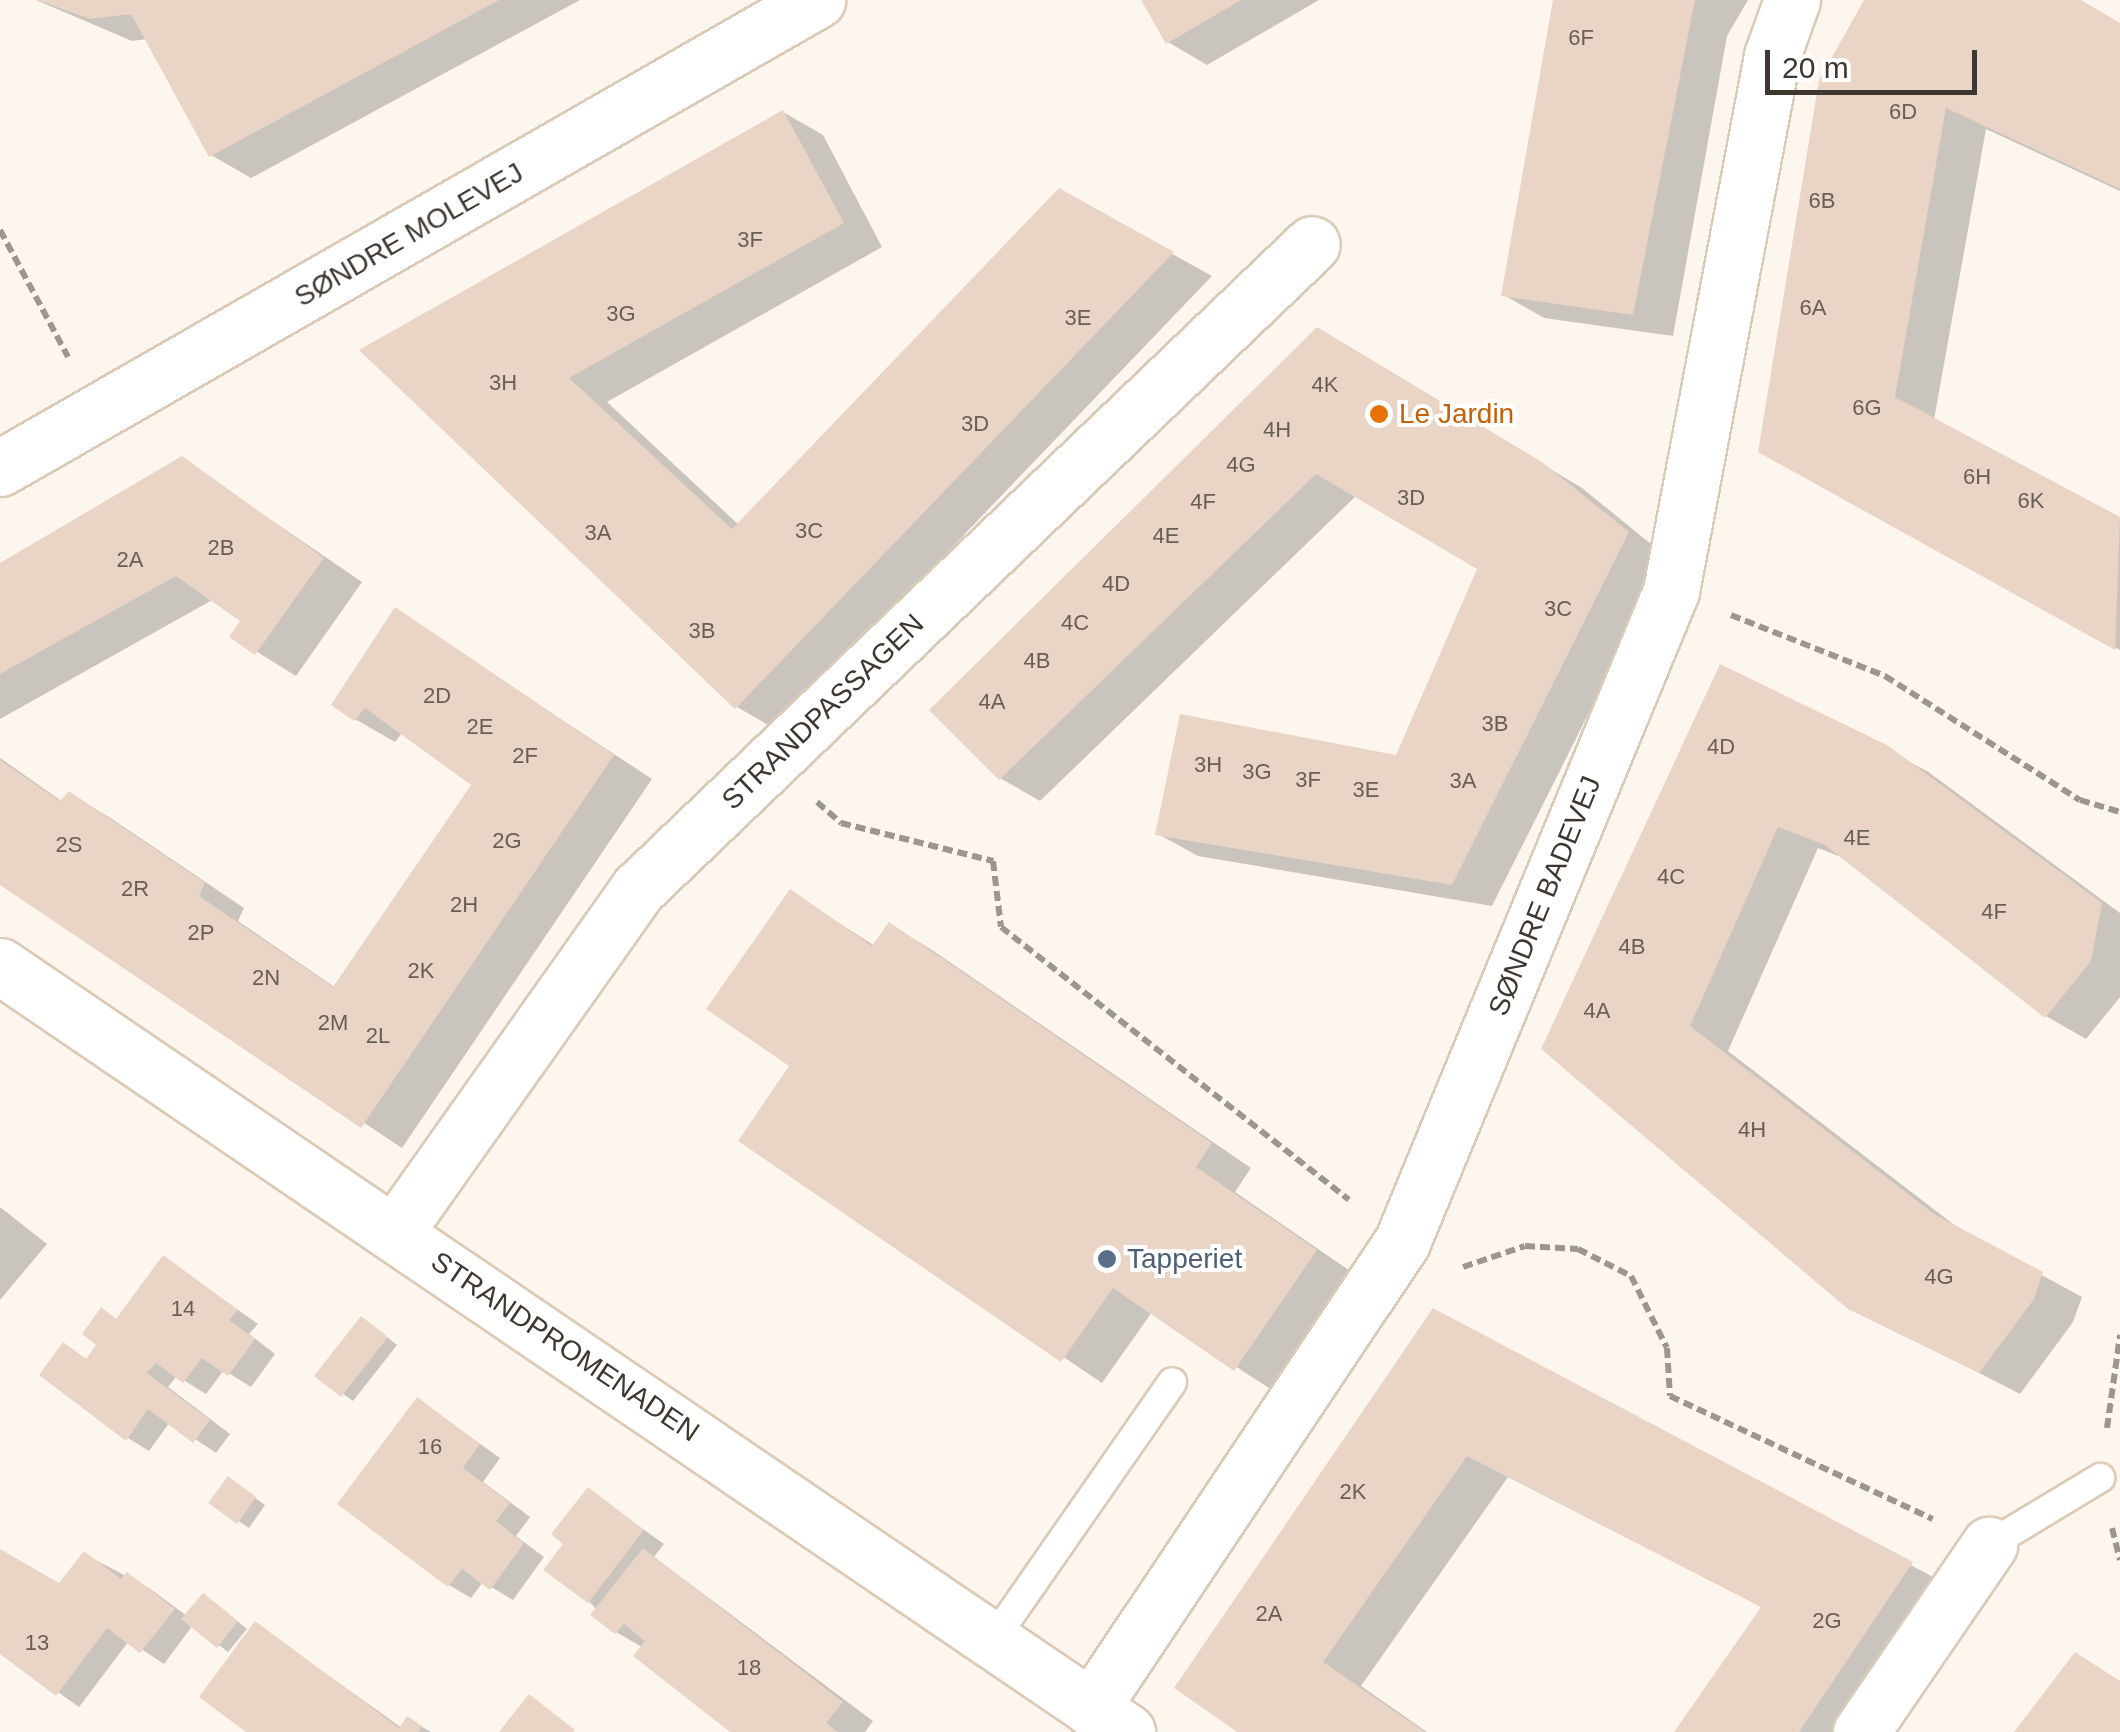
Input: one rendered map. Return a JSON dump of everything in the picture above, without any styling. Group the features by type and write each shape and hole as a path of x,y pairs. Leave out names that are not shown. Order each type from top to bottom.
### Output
{"street":[{"name":"SØNDRE MOLEVEJ","path":"0,468 817,0"},
{"name":"SØNDRE BADEVEJ","path":"1109,1720 1402,1242 1671,591 1772,56 1792,0"},
{"name":"STRANDPASSAGEN","path":"396,1232 639,888 1312,244"},
{"name":"STRANDPROMENADEN","path":"0,966 1109,1720"},
{"path":"1861,1732 1988,1545"}],"lane":[{"path":"993,1640 1172,1382"},
{"path":"1988,1545 2100,1478"}],"path":[{"path":"0,230 97,411"},
{"path":"1671,591 1885,676 2080,800 2120,812"},
{"path":"2100,1478 2120,1335"}],"building":[{"path":"37,0 499,0 209,157 131,14 90,19"},
{"path":"1141,0 1241,0 1166,44"},
{"path":"1553,0 1695,0 1633,315 1501,296"},
{"path":"1864,0 2081,0 2120,23 2120,189 1946,108 1895,397 2120,517 2115,650 1758,452 1819,80"},
{"path":"783,110 844,223 569,378 732,529 1059,188 1174,252 735,709 359,350"},
{"path":"1317,327 1542,462 1629,532 1452,885 1155,835 1180,714 1396,755 1477,569 1316,474 999,780 929,710"},
{"path":"182,456 324,558 255,655 229,637 240,621 176,576 0,674 0,563"},
{"path":"395,607 614,755 361,1128 0,885 0,760 60,801 69,791 205,883 199,896 333,987 471,785 365,708 354,721 331,705"},
{"path":"1720,664 1887,745 2102,903 2091,961 2045,1018 1825,845 1778,827 1690,1026 1934,1214 2043,1272 2034,1299 1979,1373 1848,1309 1541,1049"},
{"path":"790,889 872,946 889,922 1212,1143 1196,1167 1317,1250 1234,1371 1113,1288 1061,1362 738,1141 789,1066 706,1009"},
{"path":"163,1255 238,1310 229,1320 255,1339 228,1376 202,1358 183,1383 156,1363 147,1373 210,1420 193,1443 148,1409 126,1441 39,1375 63,1342 86,1359 96,1345 82,1334 101,1307 116,1319"},
{"path":"1433,1308 1913,1562 1799,1732 1674,1732 1761,1607 1467,1456 1323,1662 1425,1732 1237,1732 1174,1688"},
{"path":"361,1316 388,1337 341,1397 314,1376"},
{"path":"417,1397 480,1444 463,1468 510,1503 496,1521 524,1543 490,1590 462,1569 448,1587 337,1504"},
{"path":"228,1476 256,1497 237,1524 208,1503"},
{"path":"588,1487 644,1530 588,1603 543,1570 563,1544 551,1534"},
{"path":"643,1548 843,1702 826,1723 838,1732 730,1732 633,1656 645,1641 624,1624 615,1634 590,1615"},
{"path":"0,1549 59,1583 84,1551 121,1579 127,1572 175,1609 140,1653 107,1628 56,1696 0,1654"},
{"path":"203,1593 238,1621 217,1648 181,1619"},
{"path":"255,1621 399,1728 407,1716 422,1726 418,1732 246,1732 199,1697"},
{"path":"2075,1652 2120,1681 2120,1732 2014,1732"},
{"path":"529,1694 575,1730 499,1732"}],"place":[{"name":"Le Jardin","path":"1379,414"},
{"name":"Tapperiet","path":"1107,1259"}]}
